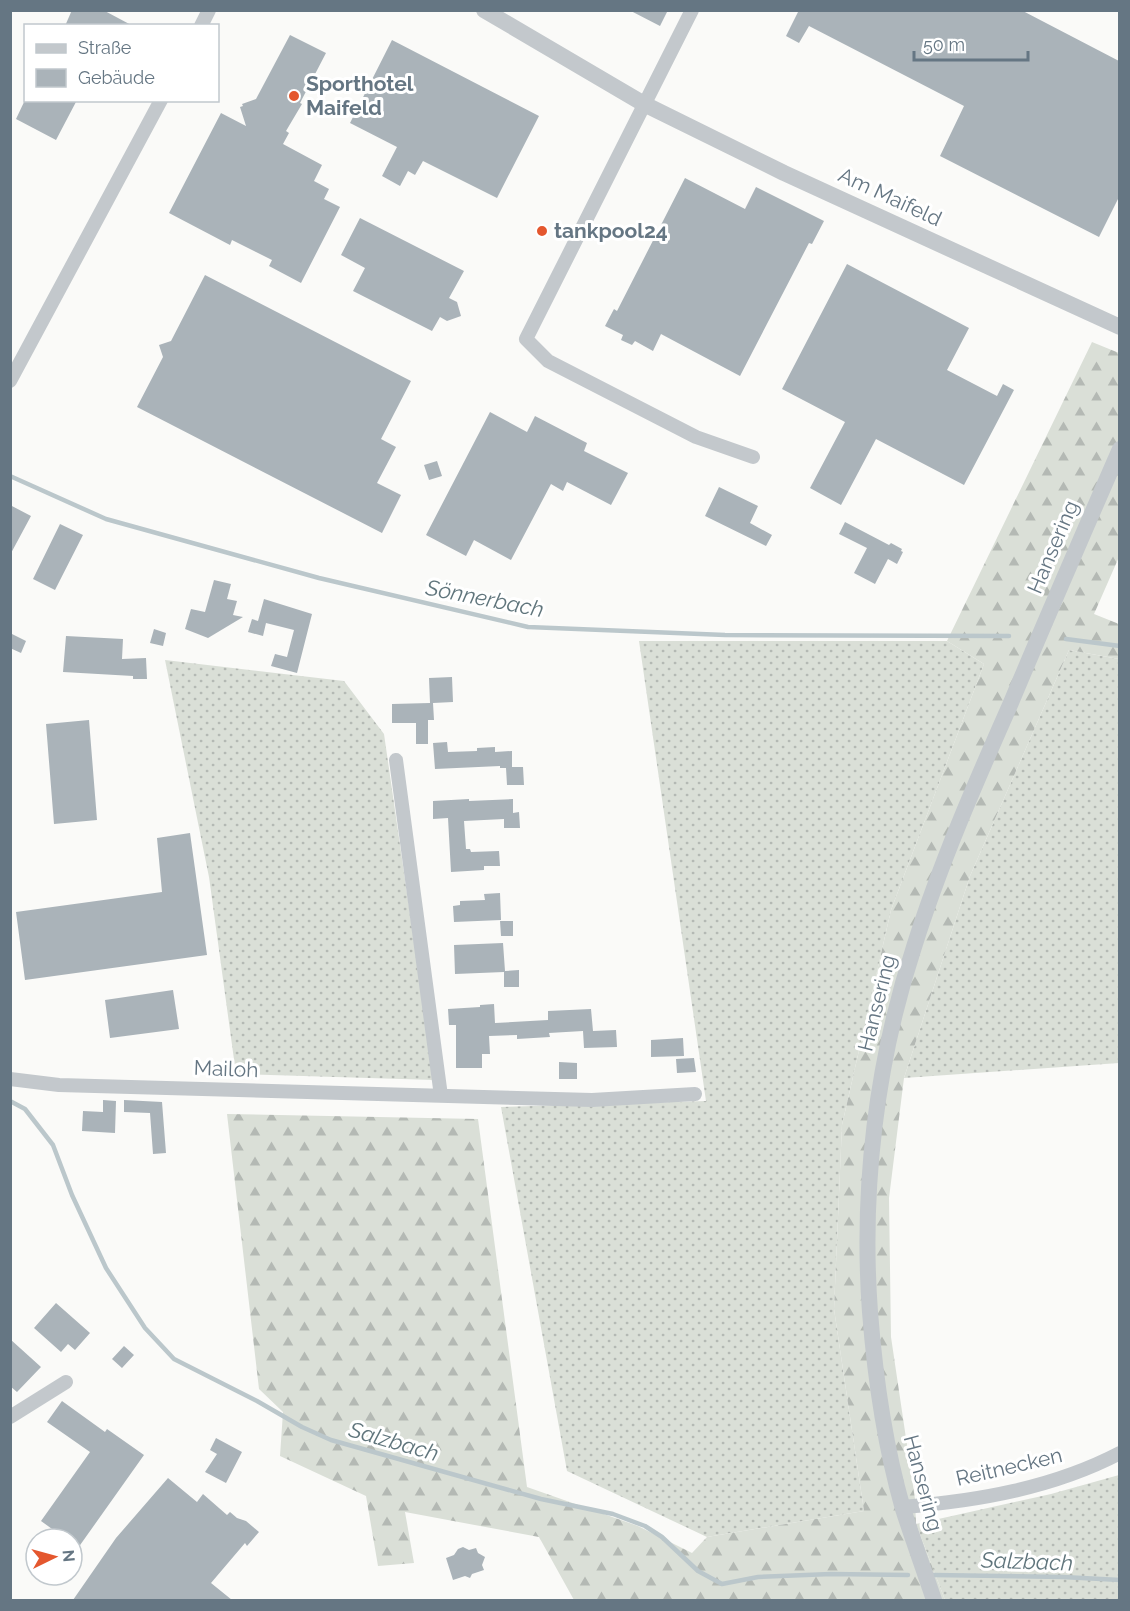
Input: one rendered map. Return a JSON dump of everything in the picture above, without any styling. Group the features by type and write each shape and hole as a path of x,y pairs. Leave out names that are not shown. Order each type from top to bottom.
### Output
{"street":[{"path":"202,24 209,10"},
{"name":"Am Maifeld","path":"484,10 644,104 784,173 1119,327"},
{"path":"692,10 526,339 548,362 696,437 753,457"},
{"path":"10,381 160,102"},
{"name":"Hansering","path":"934,1600 903,1507 884,1423 873,1346 868,1281 868,1216 872,1150 881,1085 891,1032 913,948 962,815 1119,449"},
{"path":"396,760 441,1096"},
{"name":"Mailoh","path":"10,1079 59,1085 592,1100 695,1094"},
{"path":"10,1417 66,1382"},
{"name":"Reitnecken","path":"903,1507 940,1504 1040,1485 1077,1473 1119,1453"}],"green space":[{"path":"1092,342 1119,353 1119,557 1094,614 1119,624 1119,659 1069,650 970,876 904,1078 889,1198 891,1337 915,1499 916,1524 945,1600 574,1600 539,1537 405,1512 414,1563 378,1566 366,1496 280,1456 283,1412 259,1389 227,1114 478,1119 527,1487 638,1526 692,1553 707,1537 864,1511 834,1309 842,1125 891,910 984,664 947,641"},
{"path":"639,641 947,641 984,664 891,910 842,1125 834,1309 864,1511 707,1537 567,1471 501,1107 706,1101"},
{"path":"1069,650 1119,659 1119,1063 904,1078 970,876"},
{"path":"165,660 344,681 384,734 434,1080 236,1074 209,877"},
{"path":"1119,1475 1119,1600 945,1600 916,1524 1051,1494"}],"building":[{"path":"72,10 103,10 129,24 66,24"},
{"path":"629,10 668,10 660,26"},
{"path":"799,10 1021,10 1119,61 1119,197 1099,237 940,156 964,106 809,26 799,43 786,36"},
{"path":"290,35 326,53 300,103 302,104 286,131 289,133 283,144 322,165 314,181 329,189 324,199 340,207 301,283 269,266 272,260 232,240 230,245 169,213 221,113 246,126 240,107 256,99"},
{"path":"392,40 539,116 497,198 423,161 415,175 408,171 400,186 382,176 397,147 350,123"},
{"path":"24,102 76,102 56,140 16,119"},
{"path":"685,178 745,209 756,187 824,221 812,244 809,243 740,376 661,334 653,351 635,341 632,345 621,340 623,335 605,326 614,309 617,311"},
{"path":"360,218 464,271 449,298 457,302 461,316 447,321 440,317 432,331 353,291 365,268 341,255"},
{"path":"847,264 969,328 947,370 997,396 1003,384 1014,390 964,485 876,439 841,505 810,488 845,422 782,389"},
{"path":"205,275 411,381 381,439 396,447 377,483 401,495 382,533 137,407 163,357 159,345 171,341"},
{"path":"490,412 527,432 535,416 587,443 584,451 628,473 611,505 567,482 563,491 551,484 511,560 474,540 466,556 426,535"},
{"path":"437,461 442,476 429,480 424,465"},
{"path":"719,487 758,506 750,523 772,535 766,546 705,516"},
{"path":"10,505 31,516 10,555"},
{"path":"845,522 889,545 891,543 902,549 903,552 897,564 888,559 875,584 854,573 867,548 839,534"},
{"path":"60,524 83,535 55,590 33,579"},
{"path":"214,580 231,584 227,599 237,601 233,615 243,617 208,638 185,629 191,609 205,612"},
{"path":"264,599 312,614 297,673 271,666 275,654 287,657 294,630 266,623 263,636 248,632 252,619 258,621"},
{"path":"154,629 166,633 163,646 150,643"},
{"path":"10,633 26,641 21,653 10,648"},
{"path":"66,636 123,639 122,659 146,658 147,679 133,679 133,676 63,672"},
{"path":"452,677 453,702 433,703 434,720 428,720 428,744 416,744 416,723 392,723 392,704 430,703 429,678"},
{"path":"89,720 97,820 54,824 46,724"},
{"path":"447,742 448,752 477,751 477,748 495,747 495,752 512,751 512,767 523,767 524,785 507,785 506,768 500,768 500,766 435,769 433,743"},
{"path":"469,799 469,801 513,799 513,813 519,812 520,828 504,828 504,819 464,821 466,849 470,849 471,852 499,851 500,866 484,866 484,870 451,872 448,818 433,819 433,801"},
{"path":"190,833 207,955 25,980 16,912 162,892 157,838"},
{"path":"500,893 501,920 454,922 453,906 460,905 460,901 485,900 484,894"},
{"path":"500,921 513,921 513,936 501,936"},
{"path":"503,943 505,971 519,970 519,987 504,987 504,972 455,974 454,945"},
{"path":"173,990 179,1029 110,1038 105,1000"},
{"path":"494,1004 495,1023 548,1020 548,1011 591,1009 593,1031 616,1030 617,1047 584,1048 583,1031 549,1033 550,1037 517,1039 517,1035 489,1036 490,1054 482,1054 482,1068 456,1068 456,1025 449,1025 448,1009"},
{"path":"683,1038 684,1056 651,1057 651,1040"},
{"path":"694,1058 696,1072 677,1073 676,1059"},
{"path":"559,1062 577,1063 577,1079 559,1079"},
{"path":"103,1100 116,1101 115,1133 82,1131 83,1111 103,1112"},
{"path":"124,1100 162,1102 166,1153 153,1154 150,1113 124,1112"},
{"path":"56,1303 90,1333 75,1350 68,1344 61,1352 34,1328"},
{"path":"10,1339 41,1367 17,1392 10,1386"},
{"path":"124,1346 134,1355 122,1368 112,1359"},
{"path":"62,1401 105,1432 107,1429 144,1455 84,1540 84,1527 49,1527 41,1521 90,1452 47,1422"},
{"path":"216,1438 242,1452 226,1483 205,1472 217,1454 210,1450"},
{"path":"168,1478 197,1502 203,1494 227,1515 230,1512 259,1532 247,1546 245,1543 211,1583 232,1600 73,1600 116,1538"},
{"path":"463,1547 469,1550 476,1548 478,1553 485,1557 482,1565 484,1570 472,1574 470,1578 465,1576 453,1580 446,1558 454,1555 458,1549"}],"waterway":[{"name":"Sönnerbach","path":"10,476 106,519 319,578 528,627 725,635 1009,636"},
{"name":"Sönnerbach","path":"1066,639 1120,646"},
{"name":"Salzbach","path":"10,1101 25,1109 53,1145 72,1195 106,1268 145,1328 174,1359 257,1401 302,1427 331,1440 541,1499 613,1514 645,1526 662,1537 698,1571 722,1584 758,1577 831,1574 908,1575"},
{"name":"Salzbach","path":"934,1575 1120,1580"}],"place":[{"name":"Sporthotel Maifeld","path":"294,96"},
{"name":"tankpool24","path":"542,231"}]}
